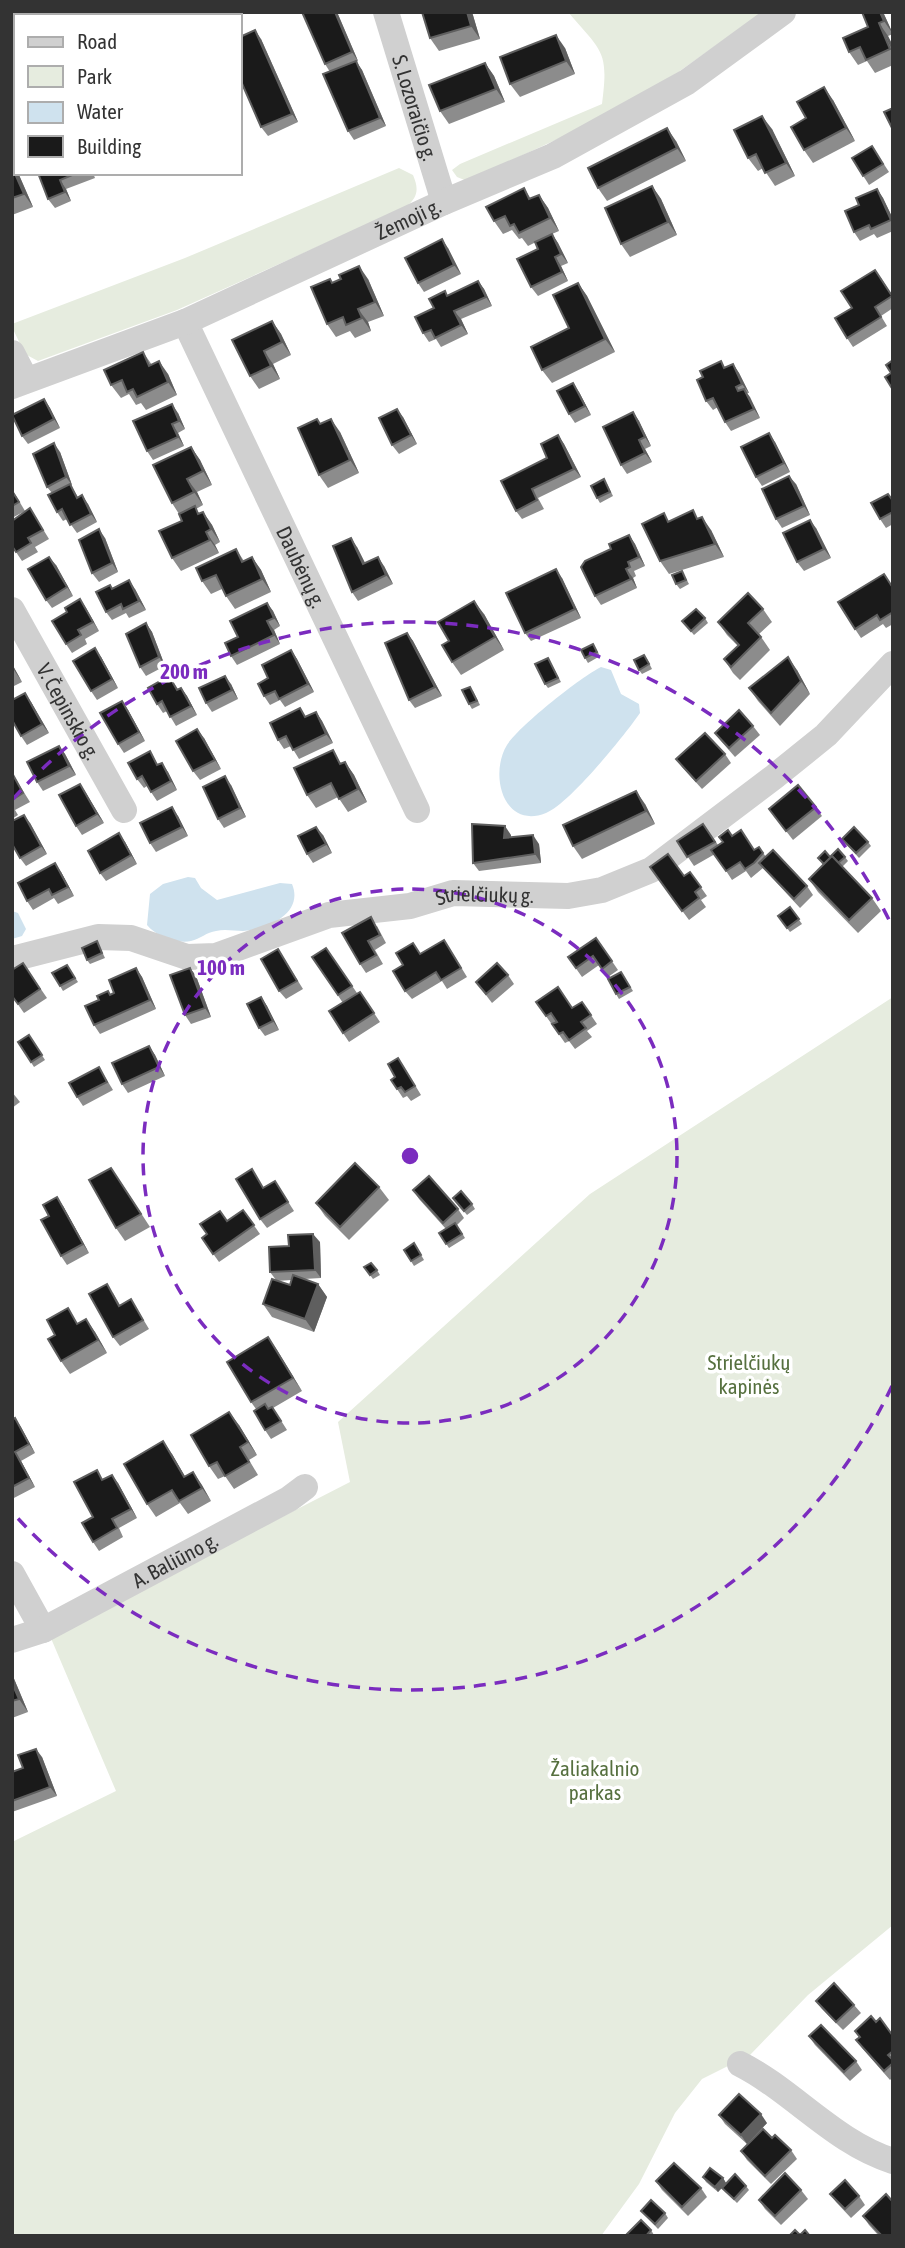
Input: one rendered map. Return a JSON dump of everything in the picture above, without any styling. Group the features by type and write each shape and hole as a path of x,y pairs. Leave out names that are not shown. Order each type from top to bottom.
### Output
{"street":[{"name":"S. Lozoraičio g.","path":"386,12 444,202"},
{"name":"Žemoji g.","path":"19,383 185,322 444,202 553,156 687,82 783,12"},
{"name":"Daubėnų g.","path":"185,322 417,810"},
{"path":"12,354 19,383"},
{"name":"V. Čepinskio g.","path":"12,610 124,810"},
{"name":"Strielčiukų g.","path":"12,959 97,937 131,938 187,957 216,956 329,915 410,906 453,894 568,896 626,882 650,870 826,735 893,664"},
{"name":"A. Baliūno g.","path":"12,1640 43,1630 289,1499 304,1487"},
{"path":"12,1574 43,1630"},
{"path":"740,2064 852,2141 877,2156 893,2161"}],"green space":[{"path":"568,12 763,12 677,73 590,124 467,181 457,177 452,170 460,164 602,104 604,72 600,53 596,44"},
{"path":"399,168 413,175 416,184 415,196 406,207 177,310 38,361 25,354 12,327 12,324 185,258"},
{"path":"893,997 893,1925 808,1995 750,2055 702,2079 675,2113 639,2184 601,2236 12,2236 12,1842 116,1791 50,1636 350,1482 338,1422 590,1194"}],"water":[{"path":"601,667 611,670 621,694 639,704 640,713 596,768 568,797 546,813 531,816 519,814 510,807 500,784 499,770 507,745 551,703"},
{"path":"188,877 195,878 201,888 217,900 280,883 292,884 293,903 282,918 263,927 243,931 223,930 185,942 173,940 156,933 147,925 150,894 163,884"},
{"path":"12,911 18,913 26,929 22,936 12,939"}],"building":[{"path":"150,12 193,14 151,14"},
{"path":"302,12 335,12 352,52 325,64"},
{"path":"422,12 467,12 471,26 430,38"},
{"path":"862,12 880,12 884,21 879,23 890,49 866,60 860,47 849,52 843,38 868,27"},
{"path":"255,30 292,114 261,127 242,84 242,36"},
{"path":"556,35 566,61 510,84 500,57"},
{"path":"356,61 380,118 348,131 323,74"},
{"path":"485,63 496,89 440,111 429,85"},
{"path":"824,87 846,128 804,150 791,127 806,118 797,102"},
{"path":"893,108 893,130 884,112"},
{"path":"762,116 786,163 765,173 756,154 748,158 734,130"},
{"path":"667,128 677,148 598,188 588,168"},
{"path":"872,146 883,164 863,176 852,158"},
{"path":"12,167 24,194 12,198"},
{"path":"39,175 72,175 60,180 65,192 48,199"},
{"path":"652,186 668,222 621,244 605,208"},
{"path":"524,188 529,199 539,195 550,218 519,233 514,224 510,226 505,216 494,221 486,207"},
{"path":"877,189 891,220 871,229 869,225 854,232 845,211 859,205 856,198"},
{"path":"552,234 561,254 555,257 562,272 531,287 517,259 538,249 535,242"},
{"path":"442,239 454,265 418,283 405,258"},
{"path":"359,266 375,302 358,309 362,318 346,325 343,317 327,324 311,287 330,279 332,283 341,279 339,275"},
{"path":"875,270 892,296 875,307 881,317 847,338 835,318 852,308 841,291"},
{"path":"478,281 486,297 454,311 461,325 435,338 431,330 423,333 415,317 434,308 429,299 445,291 447,296"},
{"path":"578,283 605,339 542,370 531,347 569,328 553,295"},
{"path":"272,321 282,342 264,351 271,366 250,376 232,340"},
{"path":"143,352 149,366 159,361 168,382 137,397 133,389 127,392 122,380 111,385 104,370"},
{"path":"893,360 893,390 885,377 891,373 886,365"},
{"path":"721,361 724,368 733,364 742,384 736,387 738,391 744,389 754,409 725,422 713,398 706,401 697,380 703,377 700,371"},
{"path":"573,383 585,406 569,414 557,391"},
{"path":"44,399 54,419 22,436 12,415"},
{"path":"172,404 179,421 172,424 178,437 147,451 133,421"},
{"path":"397,409 411,435 392,445 379,418"},
{"path":"633,412 645,437 639,440 645,453 621,465 603,427"},
{"path":"317,419 320,424 331,419 350,460 319,475 298,428"},
{"path":"769,433 784,463 756,477 741,447"},
{"path":"558,435 574,469 532,489 537,500 516,511 501,481 547,458 541,444"},
{"path":"54,443 66,477 47,487 33,454"},
{"path":"191,447 203,471 187,479 194,492 172,503 153,465"},
{"path":"789,476 804,506 776,519 762,489"},
{"path":"604,479 610,492 597,498 591,486"},
{"path":"70,484 77,498 82,495 91,514 70,525 62,509 57,512 48,495"},
{"path":"12,491 19,502 12,506"},
{"path":"888,494 893,501 893,512 880,519 871,503"},
{"path":"195,506 198,514 203,512 211,529 206,532 210,540 172,558 159,531 182,521 179,514"},
{"path":"30,508 43,530 28,538 31,543 16,552 12,546 12,521"},
{"path":"693,510 697,519 702,517 715,544 660,561 642,524 664,513 668,522"},
{"path":"810,520 824,549 797,562 783,533"},
{"path":"99,529 112,563 92,573 79,540"},
{"path":"629,535 639,557 628,562 630,567 626,569 631,579 595,596 581,567 585,561 611,549 609,544"},
{"path":"351,538 363,564 378,557 386,575 352,592 333,546"},
{"path":"236,549 242,562 252,557 262,579 226,596 216,575 202,581 196,568"},
{"path":"49,557 67,587 46,600 28,569"},
{"path":"556,569 575,609 525,633 506,593"},
{"path":"682,571 686,580 676,584 672,575"},
{"path":"884,574 893,588 893,612 880,620 877,615 855,629 838,602"},
{"path":"129,580 139,601 123,609 121,604 106,612 96,592 110,585 112,589"},
{"path":"748,593 763,609 748,623 761,637 731,667 724,659 739,645 718,622"},
{"path":"80,599 93,622 78,630 81,635 66,644 52,621 67,612 65,608"},
{"path":"474,601 495,637 452,662 442,645 449,641 438,622"},
{"path":"267,603 274,618 267,621 274,635 231,656 225,643 238,637 230,621"},
{"path":"696,609 705,618 691,631 682,621"},
{"path":"146,623 159,657 140,667 126,634"},
{"path":"407,633 435,687 409,700 385,643"},
{"path":"593,644 597,652 585,658 581,650"},
{"path":"95,648 112,679 91,691 73,661"},
{"path":"291,650 308,684 279,699 275,691 264,696 258,684 268,678 262,665"},
{"path":"644,655 649,664 639,670 634,660"},
{"path":"788,657 801,681 771,713 749,688"},
{"path":"548,658 558,678 545,684 535,664"},
{"path":"169,676 177,690 181,688 191,706 170,717 162,701 157,704 148,688"},
{"path":"225,676 232,690 206,703 199,688"},
{"path":"470,687 477,701 469,704 462,690"},
{"path":"25,693 42,724 21,736 12,720 12,700"},
{"path":"122,701 139,732 118,744 100,713"},
{"path":"300,708 305,717 316,712 326,734 293,750 286,736 278,740 270,723"},
{"path":"739,710 753,726 729,748 715,733"},
{"path":"197,729 215,760 193,771 176,741"},
{"path":"705,733 725,754 696,781 676,759"},
{"path":"59,746 69,766 37,782 27,762"},
{"path":"333,750 340,764 345,762 358,789 339,799 331,783 307,795 294,768"},
{"path":"150,751 157,765 162,763 171,781 151,792 142,776 137,779 128,763"},
{"path":"12,773 23,793 12,800"},
{"path":"225,776 240,808 218,819 203,787"},
{"path":"80,784 97,814 76,826 59,795"},
{"path":"798,785 816,807 786,831 769,809"},
{"path":"636,791 646,811 573,846 563,825"},
{"path":"172,807 182,827 150,843 140,823"},
{"path":"24,815 41,846 20,858 12,844 12,821"},
{"path":"472,824 505,826 504,838 533,835 535,854 473,863"},
{"path":"703,824 715,842 687,857 677,841"},
{"path":"316,827 326,844 307,854 298,836"},
{"path":"854,827 868,842 856,853 842,839"},
{"path":"728,830 732,836 741,830 754,850 759,847 763,853 745,869 740,862 726,871 711,850 723,842 719,837"},
{"path":"119,833 131,855 100,873 88,851"},
{"path":"838,849 845,857 838,863 832,856 824,864 818,858 825,851 830,857"},
{"path":"773,850 807,886 794,899 759,863"},
{"path":"668,854 684,876 690,872 701,887 695,892 699,898 682,911 650,867"},
{"path":"832,856 872,898 849,920 809,879"},
{"path":"55,863 68,887 52,895 49,889 27,901 18,883"},
{"path":"790,907 799,919 787,928 778,916"},
{"path":"371,917 380,935 368,941 376,955 360,964 342,933"},
{"path":"596,938 612,961 602,969 593,956 576,968 568,957"},
{"path":"444,940 461,968 441,980 436,972 405,991 393,971 403,965 396,953 413,943 420,954"},
{"path":"97,941 102,953 87,960 82,948"},
{"path":"326,948 352,986 338,995 312,957"},
{"path":"278,949 297,981 279,991 261,959"},
{"path":"23,963 40,989 18,1004 12,996 12,970"},
{"path":"497,963 508,975 486,994 476,982"},
{"path":"67,965 75,978 60,986 52,973"},
{"path":"136,968 150,1000 94,1025 85,1006 99,1000 97,996 108,991 110,995 114,993 109,980"},
{"path":"190,968 205,1008 185,1015 170,975"},
{"path":"621,972 630,987 616,994 608,979"},
{"path":"558,987 572,1008 582,1002 591,1015 581,1022 586,1028 569,1040 563,1032 559,1034 552,1024 557,1022 551,1013 546,1016 536,1002"},
{"path":"360,992 374,1013 343,1033 329,1011"},
{"path":"261,997 273,1021 259,1028 247,1004"},
{"path":"29,1035 42,1055 31,1062 18,1042"},
{"path":"149,1046 159,1067 122,1084 112,1063"},
{"path":"398,1058 415,1086 405,1092 401,1087 397,1089 391,1080 395,1077 388,1064"},
{"path":"99,1067 107,1082 77,1097 69,1083"},
{"path":"355,1163 379,1187 340,1227 316,1203"},
{"path":"111,1168 141,1214 116,1228 89,1180"},
{"path":"252,1169 263,1188 275,1181 288,1202 260,1219 236,1179"},
{"path":"429,1176 458,1209 443,1223 413,1190"},
{"path":"461,1191 472,1204 464,1211 453,1198"},
{"path":"57,1197 83,1244 61,1256 41,1220 49,1216 43,1205"},
{"path":"243,1210 254,1225 213,1254 202,1238 207,1234 200,1224 220,1211 227,1221"},
{"path":"455,1223 462,1234 446,1244 439,1233"},
{"path":"313,1234 315,1270 270,1272 269,1247 289,1246 288,1235"},
{"path":"414,1243 421,1255 411,1261 404,1250"},
{"path":"371,1263 377,1270 370,1275 364,1267"},
{"path":"293,1275 318,1284 305,1319 263,1304 272,1279 290,1285"},
{"path":"107,1284 119,1306 131,1299 143,1320 113,1337 89,1294"},
{"path":"68,1308 77,1324 86,1319 98,1340 61,1361 48,1339 55,1335 47,1320"},
{"path":"268,1337 293,1378 251,1402 227,1362"},
{"path":"265,1404 268,1409 272,1407 281,1421 265,1430 254,1411"},
{"path":"229,1412 248,1442 240,1447 249,1462 225,1476 217,1462 209,1466 191,1435"},
{"path":"15,1418 29,1444 15,1452 29,1478 12,1487 12,1420"},
{"path":"163,1441 184,1477 193,1472 202,1488 179,1501 172,1490 147,1504 124,1464"},
{"path":"97,1470 102,1480 112,1475 131,1509 112,1519 117,1528 93,1542 82,1523 93,1517 74,1482"},
{"path":"12,1683 19,1699 12,1701"},
{"path":"36,1749 50,1787 12,1801 12,1772 23,1768 18,1755"},
{"path":"834,1983 854,2005 836,2022 816,2001"},
{"path":"871,2016 876,2022 880,2018 893,2036 893,2051 888,2055 893,2063 884,2071 856,2040 860,2037 855,2031"},
{"path":"821,2025 856,2061 844,2072 809,2036"},
{"path":"739,2094 761,2114 741,2135 719,2115"},
{"path":"763,2129 772,2138 775,2135 791,2150 765,2176 741,2151"},
{"path":"674,2163 701,2188 682,2207 656,2181"},
{"path":"710,2168 723,2178 715,2187 703,2177"},
{"path":"785,2173 801,2190 775,2216 759,2200"},
{"path":"735,2174 746,2186 734,2199 722,2188"},
{"path":"845,2180 859,2196 845,2209 830,2194"},
{"path":"886,2194 893,2202 891,2236 882,2236 863,2216"},
{"path":"651,2200 665,2213 655,2224 641,2211"},
{"path":"641,2220 651,2230 646,2236 625,2236"},
{"path":"795,2230 800,2235 805,2230 810,2236 789,2236"}],"park label":[{"name":"Strielčiukų kapinės","path":"749,1374"},
{"name":"Žaliakalnio parkas","path":"595,1780"}]}
